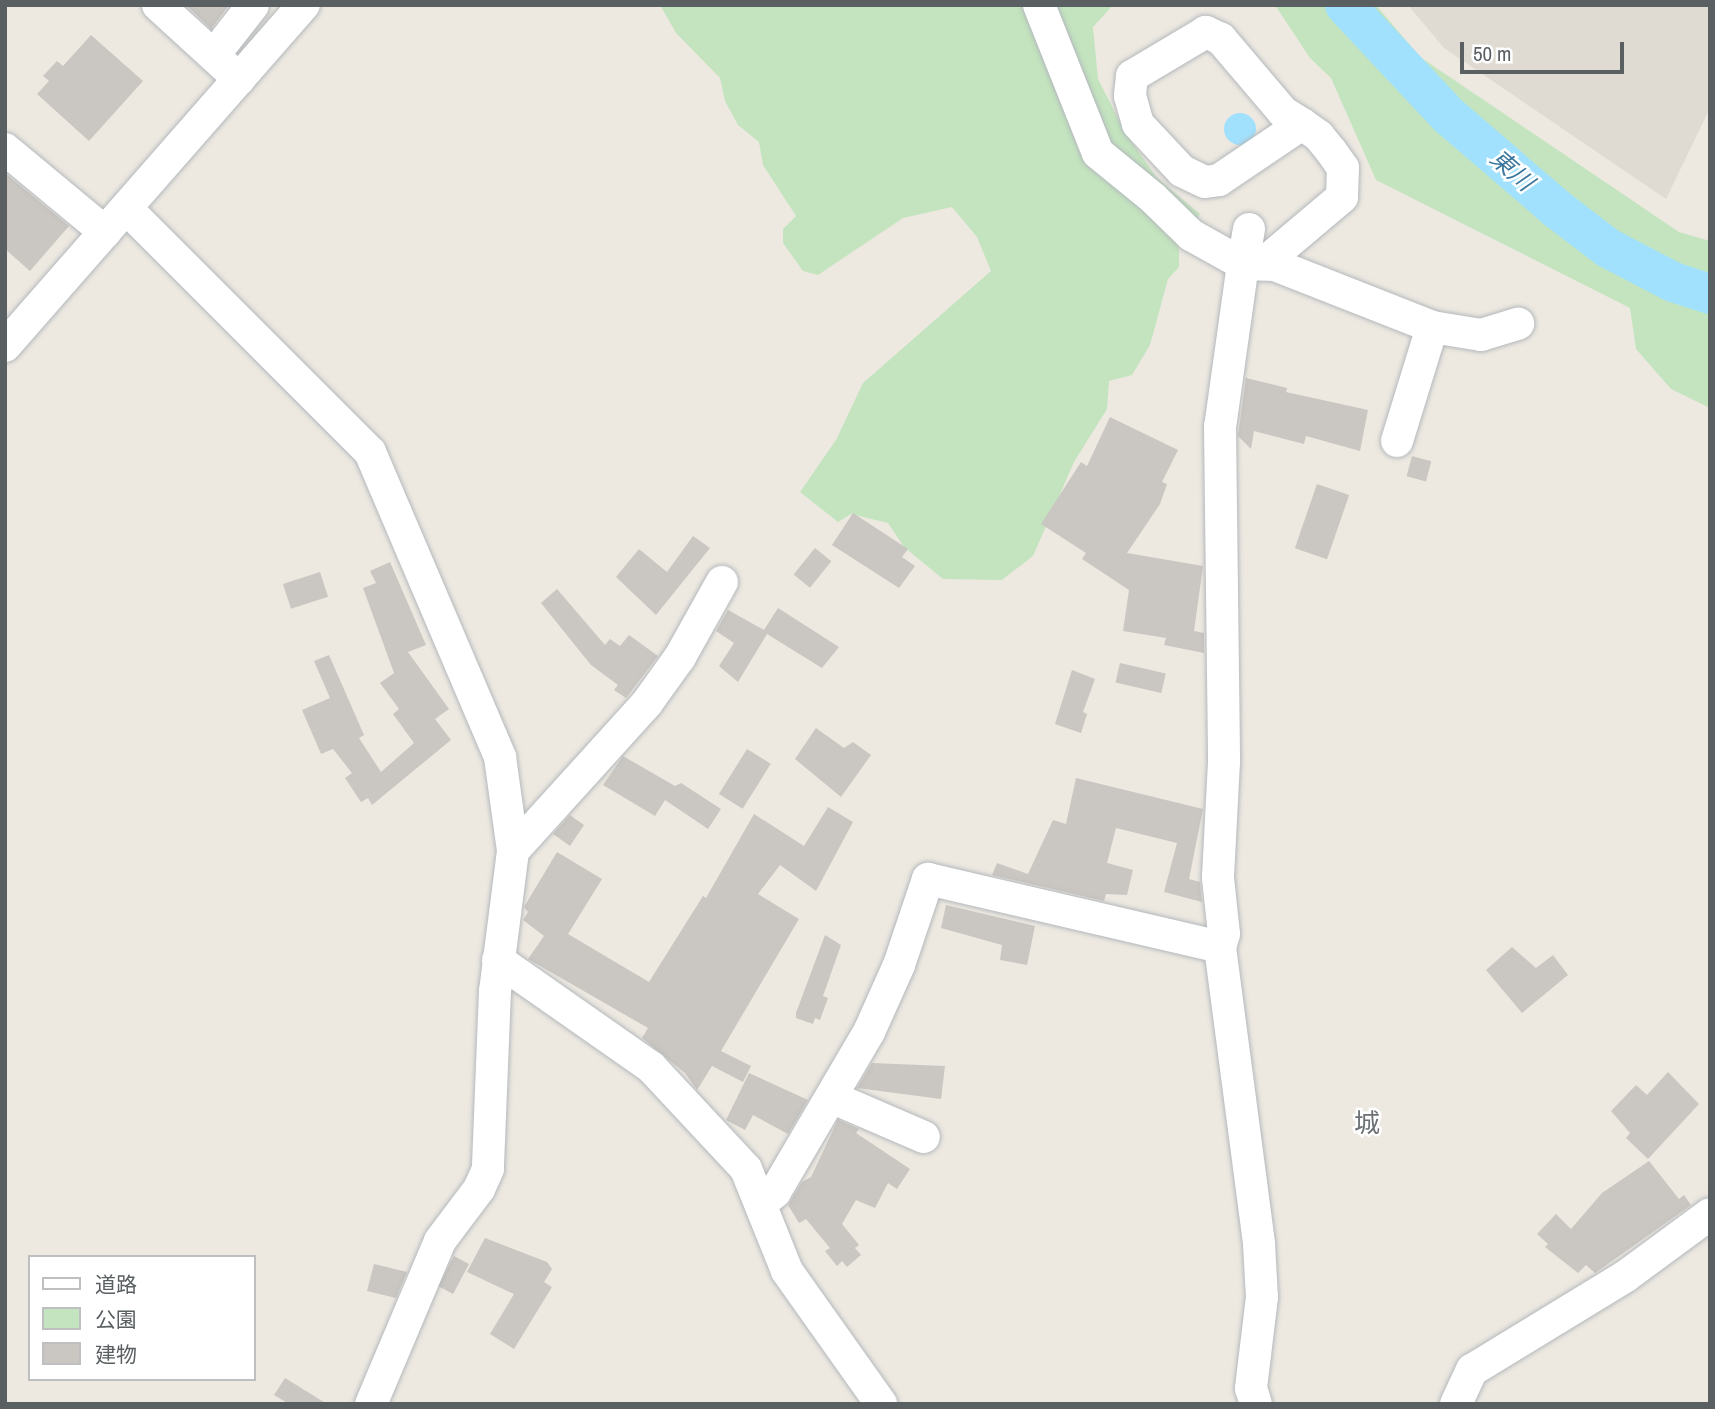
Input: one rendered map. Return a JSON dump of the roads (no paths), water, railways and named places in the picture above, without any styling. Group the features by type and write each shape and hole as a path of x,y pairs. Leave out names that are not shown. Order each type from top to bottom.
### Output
{"street":[{"path":"158,5 239,79"},
{"path":"214,55 253,5"},
{"path":"5,346 304,5"},
{"path":"1039,5 1098,153 1146,191 1191,236 1253,263 1432,327 1481,335 1518,324"},
{"path":"1253,263 1342,197 1346,185 1343,168 1331,151 1302,124 1283,112 1221,39 1206,32 1132,76 1130,96 1138,124 1182,171 1205,183 1219,180 1302,124"},
{"path":"5,149 105,232"},
{"path":"126,208 370,452 500,757 513,851 498,960 488,1169 479,1189 440,1241 371,1404"},
{"path":"1249,229 1253,263 1220,427 1224,734 1218,878 1224,934 1220,947 1259,1244 1262,1297 1251,1388 1256,1404"},
{"path":"1397,441 1432,327"},
{"path":"513,851 647,703 680,657 722,582"},
{"path":"762,1203 775,1192 869,1032 894,976 928,879 1220,947"},
{"path":"498,960 651,1068 746,1169 762,1203 787,1271 881,1404"},
{"path":"831,1097 924,1138"},
{"path":"1456,1404 1472,1370 1626,1276 1710,1214"}],"water":[{"path":"1240,113 1251,118 1256,129 1251,140 1240,145 1229,140 1224,129 1229,118"}],"waterway":[{"name":"東川","path":"1345,5 1449,116 1557,209 1608,248 1673,282 1710,294"}],"district":[{"name":"城","path":"1367,1123"}]}
